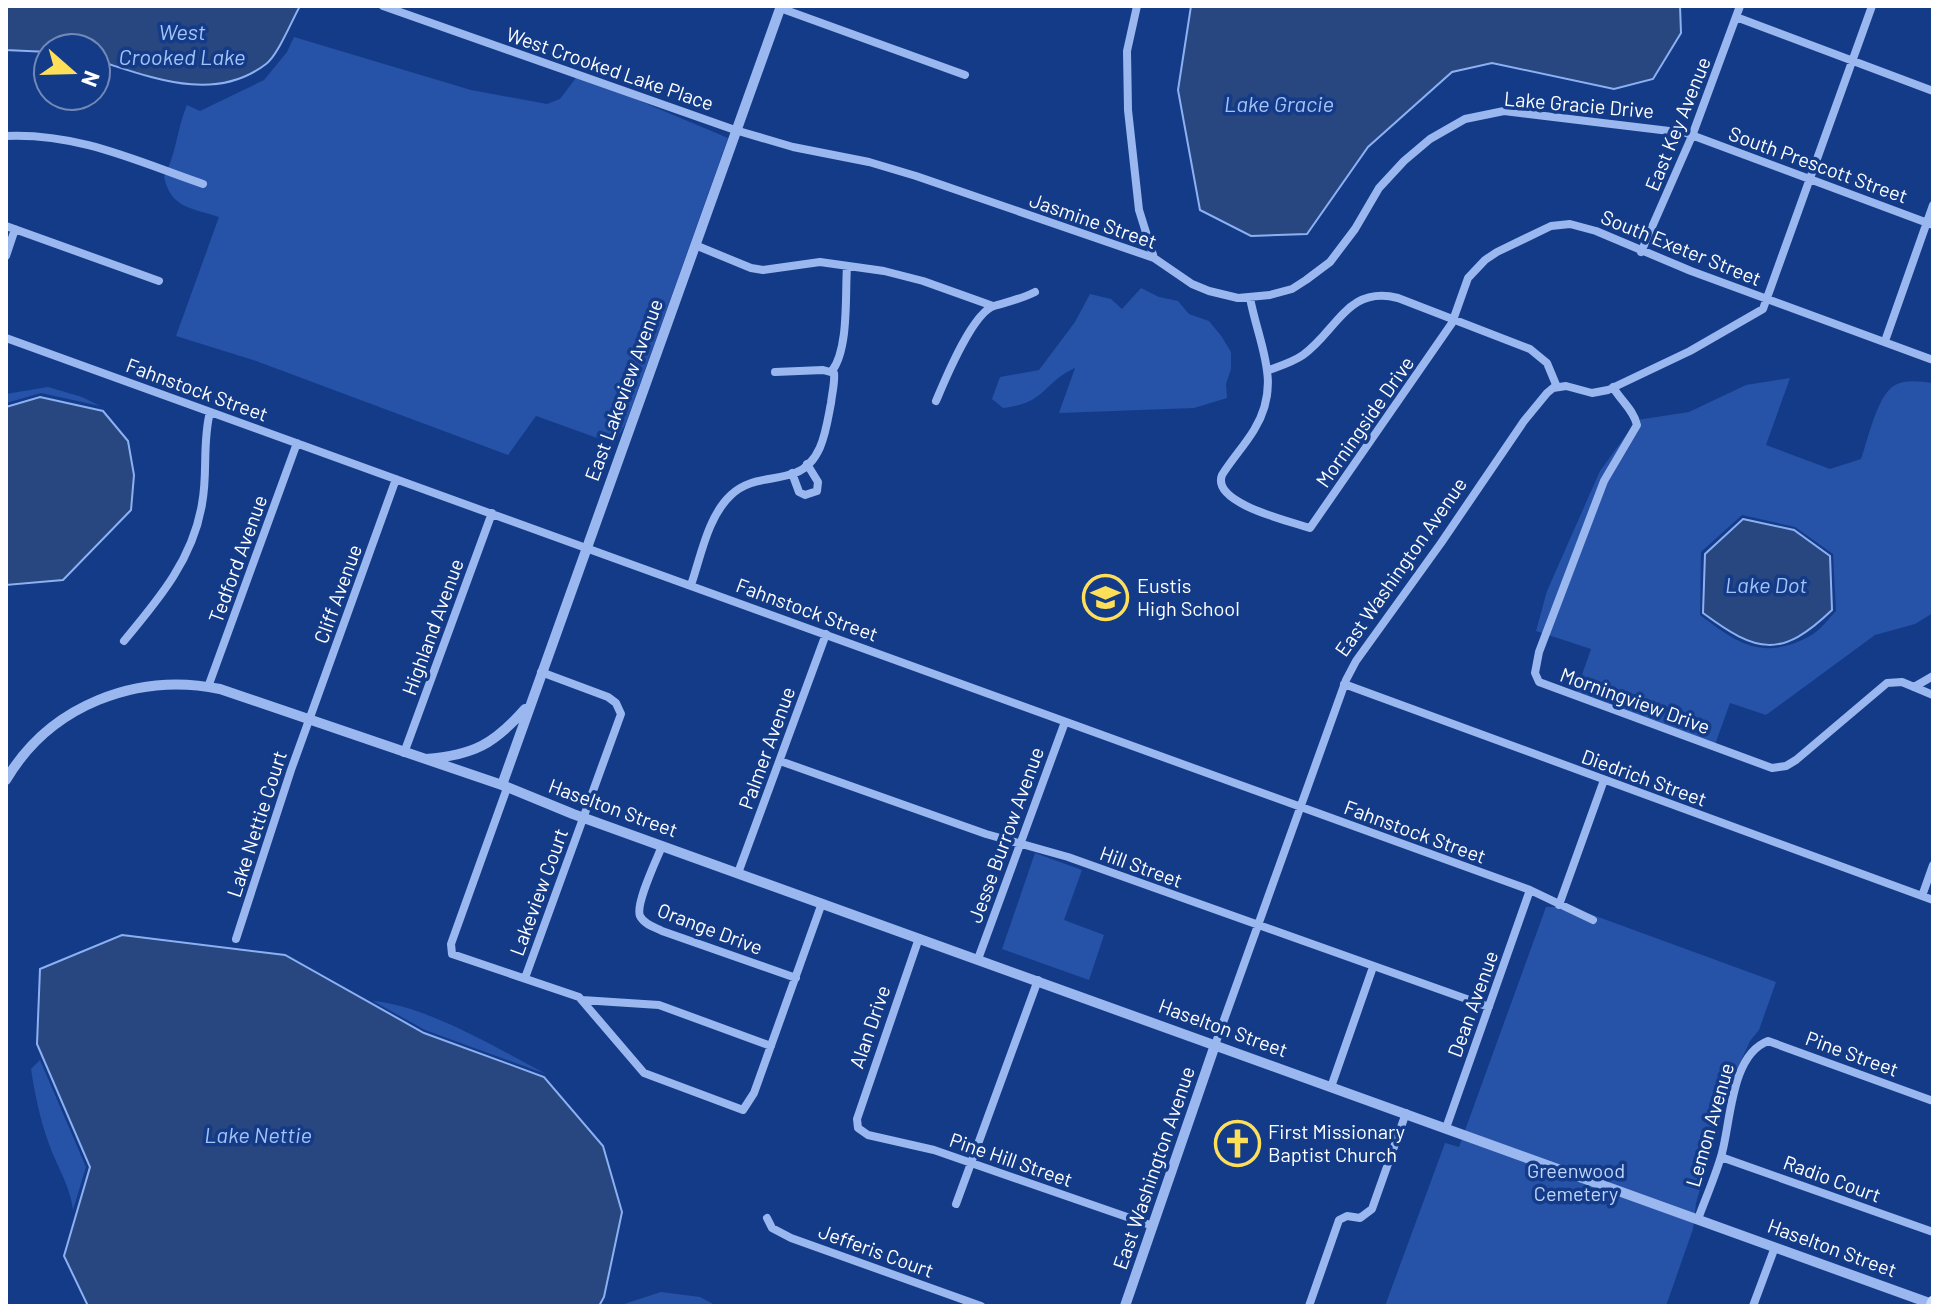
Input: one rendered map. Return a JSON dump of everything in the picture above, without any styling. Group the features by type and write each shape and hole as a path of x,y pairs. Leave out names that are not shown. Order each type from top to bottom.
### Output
{"street":[{"name":"West Crooked Lake Place","path":"383,6 735,130"},
{"path":"1137,6 1127,51 1128,110 1139,210 1154,258"},
{"name":"East Key Avenue","path":"1641,252 1692,136 1740,6"},
{"path":"1250,298 1256,332 1269,370 1303,355 1350,308 1368,296 1378,294 1398,298 1530,349 1547,363 1557,387 1566,386 1592,393 1613,387 1763,309 1872,6"},
{"name":"East Lakeview Avenue","path":"525,978 452,954 451,944 529,704 780,7"},
{"path":"780,7 965,75"},
{"path":"1736,17 1933,91"},
{"name":"Lake Gracie Drive","path":"1250,298 1284,292 1320,271 1348,238 1379,188 1404,161 1439,134 1473,116 1515,111 1692,136"},
{"name":"Jasmine Street","path":"735,130 916,176 1154,258 1192,284 1224,296 1250,298"},
{"path":"6,136 51,136 91,144 203,184"},
{"name":"South Prescott Street","path":"1692,136 1930,224"},
{"path":"1885,341 1930,224 1933,205"},
{"name":"South Exeter Street","path":"1453,320 1464,286 1477,266 1497,252 1551,226 1580,225 1641,252 1933,360"},
{"path":"6,256 11,227 159,281"},
{"path":"695,245 763,270 820,262 884,271 923,281 993,306 1009,304 1035,292"},
{"path":"832,371 840,358 843,341 847,266"},
{"path":"936,401 963,343 993,306"},
{"name":"Morningside Drive","path":"1269,370 1268,394 1260,419 1222,475 1220,486 1222,492 1238,502 1310,528 1453,320"},
{"name":"Fahnstock Street","path":"6,338 1530,890 1593,920"},
{"path":"775,372 832,371"},
{"path":"691,585 713,523 726,500 750,483 792,473 807,464 820,447 826,434 836,376 832,371"},
{"name":"East Washington Avenue","path":"1125,1306 1344,684 1356,661 1524,421 1547,393 1557,387"},
{"name":"Morningview Drive","path":"1613,387 1634,414 1637,425 1614,461 1595,502 1539,652 1535,668 1539,682 1764,765 1780,768 1796,760 1881,686 1895,681 1914,687"},
{"path":"124,641 160,598 183,564 202,506 204,442 210,412"},
{"name":"Tedford Avenue","path":"208,687 297,443"},
{"path":"792,473 799,492 805,495 817,491 818,482 807,464"},
{"name":"Cliff Avenue","path":"310,720 396,479"},
{"name":"Highland Avenue","path":"404,753 492,513"},
{"name":"Palmer Avenue","path":"738,873 826,634"},
{"name":"Lakeview Court","path":"525,978 620,719 619,708 601,693 541,672"},
{"path":"1914,687 1933,676"},
{"name":"Haselton Street","path":"6,780 46,732 68,715 96,700 130,688 176,682 208,687 504,786 583,818 1932,1303"},
{"name":"Diedrich Street","path":"1344,684 1933,900"},
{"path":"1914,687 1933,695"},
{"path":"422,759 460,754 486,745 506,731 529,704"},
{"name":"Lake Nettie Court","path":"236,939 266,842 310,720"},
{"name":"Jesse Burrow Avenue","path":"978,959 1065,722"},
{"name":"Hill Street","path":"780,761 1021,845 1068,857 1489,1007"},
{"path":"1559,905 1604,780"},
{"name":"Orange Drive","path":"662,846 639,905 641,918 645,922 662,931 796,978"},
{"path":"1922,896 1933,865"},
{"name":"Dean Avenue","path":"1446,1128 1530,890"},
{"path":"582,1000 644,1073 740,1110 748,1105 754,1093 822,903"},
{"name":"Alan Drive","path":"858,1128 856,1123 861,1106 919,938"},
{"path":"1331,1087 1373,967"},
{"path":"525,978 582,1000 659,1005 771,1046"},
{"path":"956,1204 1038,980"},
{"name":"Pine Street","path":"1759,1044 1768,1041 1933,1101"},
{"name":"Lemon Avenue","path":"1698,1219 1721,1157 1741,1071 1748,1056 1759,1044"},
{"path":"1309,1306 1339,1220 1347,1216 1360,1218 1372,1209 1406,1113"},
{"name":"Pine Hill Street","path":"858,1128 868,1135 934,1150 1153,1226"},
{"name":"Radio Court","path":"1721,1157 1933,1232"},
{"name":"Jefferis Court","path":"767,1218 772,1228 791,1238 981,1306"},
{"path":"1753,1306 1775,1247"}],"green space":[{"path":"294,37 471,90 547,104 560,99 578,75 728,138 626,423 614,444 536,416 508,455 253,360 176,336 219,217 184,206 167,188 164,177 187,105 200,111 264,80 287,52"},
{"path":"1141,288 1159,297 1178,301 1189,314 1209,321 1222,337 1231,352 1227,398 1194,408 1059,413 1075,368 1028,402 1003,408 992,399 1000,377 1039,370 1075,322 1090,294 1111,299 1122,309"},
{"path":"1790,378 1766,445 1830,469 1861,459 1878,408 1889,390 1904,382 1933,383 1933,613 1915,624 1875,635 1766,715 1730,703 1713,750 1574,698 1591,649 1536,631 1547,591 1600,471 1637,420 1689,412 1746,385","holes":["1742,515 1795,527 1833,554 1836,611 1820,629 1792,644 1763,648 1738,641 1700,615 1701,552"]},
{"path":"48,387 100,406 41,393 6,403 6,394"},
{"path":"1035,853 1082,870 1064,920 1104,935 1089,980 1002,949"},
{"name":"Greenwood Cemetery","path":"1546,907 1571,907 1776,982 1759,1030 1750,1041 1731,1083 1696,1203 1693,1229 1666,1306 1385,1306 1445,1143 1459,1147"},
{"path":"373,1001 393,1004 438,1019 546,1074 425,1030"},
{"path":"40,1060 86,1167 73,1210 38,1107 31,1069"},
{"path":"661,1292 700,1297 717,1306 618,1306"}],"water":[{"name":"West Crooked Lake","path":"6,6 300,6 271,59 246,76 225,83 182,83 112,65 112,32 32,32 32,51 6,50"},
{"name":"Lake Gracie","path":"1191,6 1680,6 1681,33 1653,79 1614,89 1492,63 1452,72 1368,147 1307,234 1251,236 1200,210 1178,90"},
{"path":"40,397 103,411 128,441 134,475 131,510 63,580 6,585 6,407"},
{"name":"Lake Dot","path":"1743,519 1794,530 1830,556 1832,610 1798,637 1783,643 1754,643 1703,613 1705,554"},
{"name":"Lake Nettie","path":"122,935 285,955 424,1033 544,1077 603,1146 622,1212 604,1297 599,1306 88,1306 64,1256 90,1167 37,1044 40,969"}],"place":[{"name":"Eustis High School","path":"1106,598"},
{"name":"First Missionary Baptist Church","path":"1237,1144"}]}
